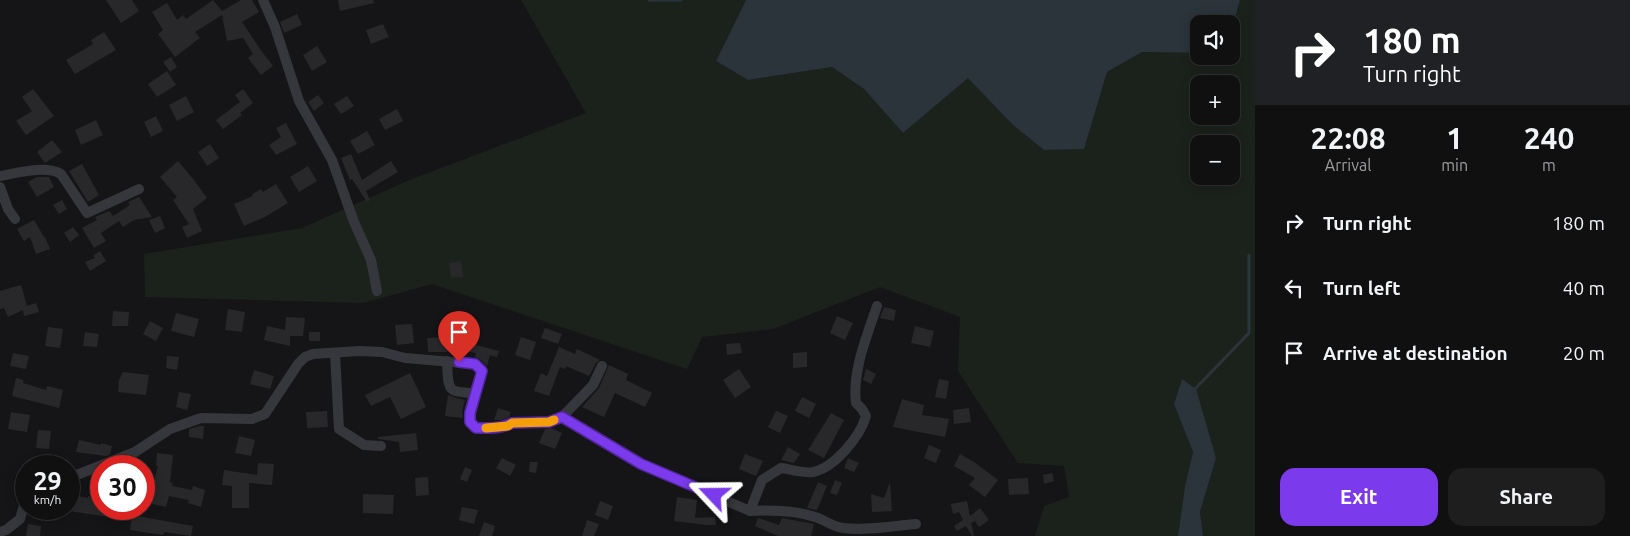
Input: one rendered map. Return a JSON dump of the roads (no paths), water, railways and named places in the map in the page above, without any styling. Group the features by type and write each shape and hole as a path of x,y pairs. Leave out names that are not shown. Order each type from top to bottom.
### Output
{"street":[{"path":"263,0 275,27 299,101 332,160 354,222 371,260 377,291"},
{"path":"0,176 55,170 61,174 87,213 138,189"},
{"path":"0,187 8,209 15,219"},
{"path":"750,511 762,480 781,468 812,472 836,460 863,426 866,416 856,403 854,391 862,352 877,306"},
{"path":"80,474 135,452 170,429 201,418 252,419 265,414 305,357 313,354 359,351 382,352 404,358 471,363 482,371 470,413 470,422 476,428 508,426 512,423 549,422 562,417 593,385 602,366"},
{"path":"335,353 339,429 364,445 381,446"},
{"path":"447,361 451,389 474,394"},
{"path":"562,417 641,464 750,511 766,510 802,513 817,517 835,531 916,524"},
{"path":"0,532 6,530 19,520"}],"waterway":[{"path":"649,0 681,0"},
{"path":"1194,390 1249,333 1249,255"}]}
